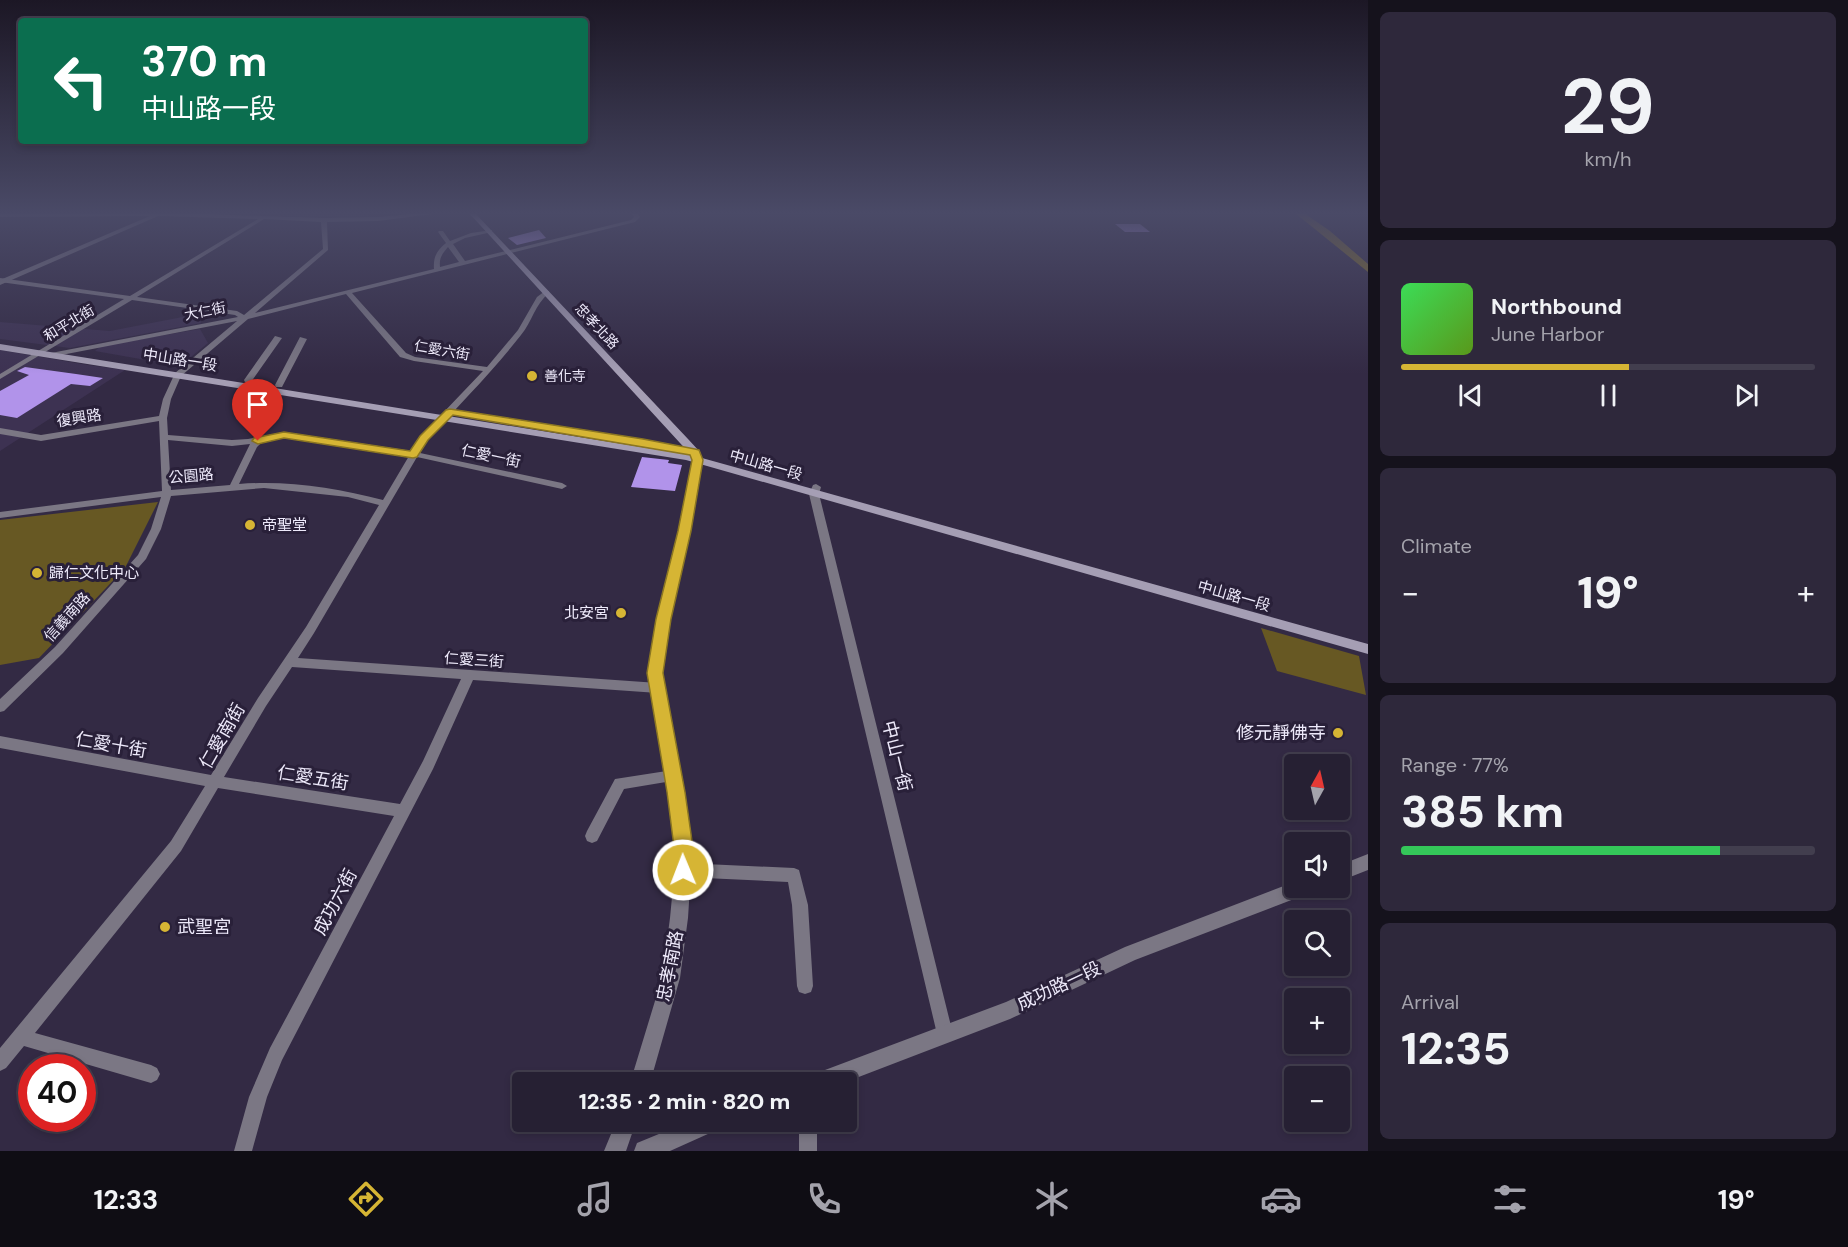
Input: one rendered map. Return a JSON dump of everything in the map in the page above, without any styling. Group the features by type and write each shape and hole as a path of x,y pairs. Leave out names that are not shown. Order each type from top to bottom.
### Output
{"main road":[{"name":"忠孝北路","path":"523,267 696,456"},
{"name":"中山路一段","path":"0,342 47,353 65,352 180,372 248,380 696,456 1368,649"},
{"name":"中山路一段","path":"0,347 180,372 448,414"},
{"name":"中山路一段","path":"815,490 1368,641"}],"street":[{"path":"1,281 35,267"},
{"name":"和平北街","path":"0,376 47,353 183,267"},
{"path":"180,372 305,267"},
{"name":"大仁街","path":"65,352 243,318 447,267"},
{"path":"1,281 237,313 243,318"},
{"name":"仁愛六街","path":"348,292 404,355 414,359 488,369"},
{"name":"仁愛南街","path":"0,1061 176,846 288,662 310,630 413,454 424,438 521,331 539,298 546,292"},
{"path":"248,380 278,338"},
{"path":"279,385 303,339"},
{"name":"信義南路","path":"0,707 59,650 142,557 156,529 167,493 163,418 167,399 180,372"},
{"name":"復興路","path":"0,431 41,438 163,418"},
{"name":"仁愛一街","path":"165,437 232,443 258,441 284,435 413,454 562,486"},
{"path":"233,488 253,446 258,441"},
{"name":"忠孝南路","path":"643,1072 670,978 683,870 684,855 673,776 655,673 664,619 684,531 696,456"},
{"name":"公園路","path":"0,514 167,493 284,486 348,494 384,503"},
{"name":"中山一街","path":"815,490 945,1034"},
{"name":"仁愛三街","path":"288,662 658,688"},
{"name":"成功六街","path":"243,1151 258,1097 276,1054 404,810 469,675"},
{"name":"仁愛十街","path":"0,742 216,782"},
{"path":"592,836 620,783 673,776"},
{"name":"仁愛五街","path":"216,782 404,810"},
{"path":"1350,869 1368,862"},
{"path":"683,870 794,875 800,905 805,986"},
{"name":"成功路一段","path":"846,1072 1010,1010 1131,953 1284,894"},
{"path":"20,1037 151,1074"},
{"path":"615,1151 622,1132"},
{"path":"645,1151 689,1132"},
{"path":"808,1132 808,1151"}],"shaded area":[{"path":"198,314 201,323 70,348 0,339 0,322 110,331"},
{"path":"200,329 208,343 180,366 95,351 100,346"},
{"path":"0,350 88,365 125,370 0,451"},
{"path":"158,502 125,568 39,658 0,665 0,520"},
{"path":"1261,628 1359,656 1366,695 1277,671"}],"building":[{"path":"25,367 103,378 90,386 71,384 17,418 0,415 0,391 29,375 17,371"},
{"path":"642,457 669,460 668,463 682,465 675,491 631,487"}],"place":[{"name":"善化寺","path":"532,376"},
{"name":"帝聖堂","path":"250,525"},
{"name":"歸仁文化中心","path":"37,573"},
{"name":"北安宮","path":"621,613"},
{"name":"修元靜佛寺","path":"1338,733"},
{"name":"武聖宮","path":"165,927"}],"route":[{"path":"258,441 284,435 413,454 424,438 450,412 674,447 695,453 698,460 664,619 655,673 676,792 684,855 683,870"}]}
